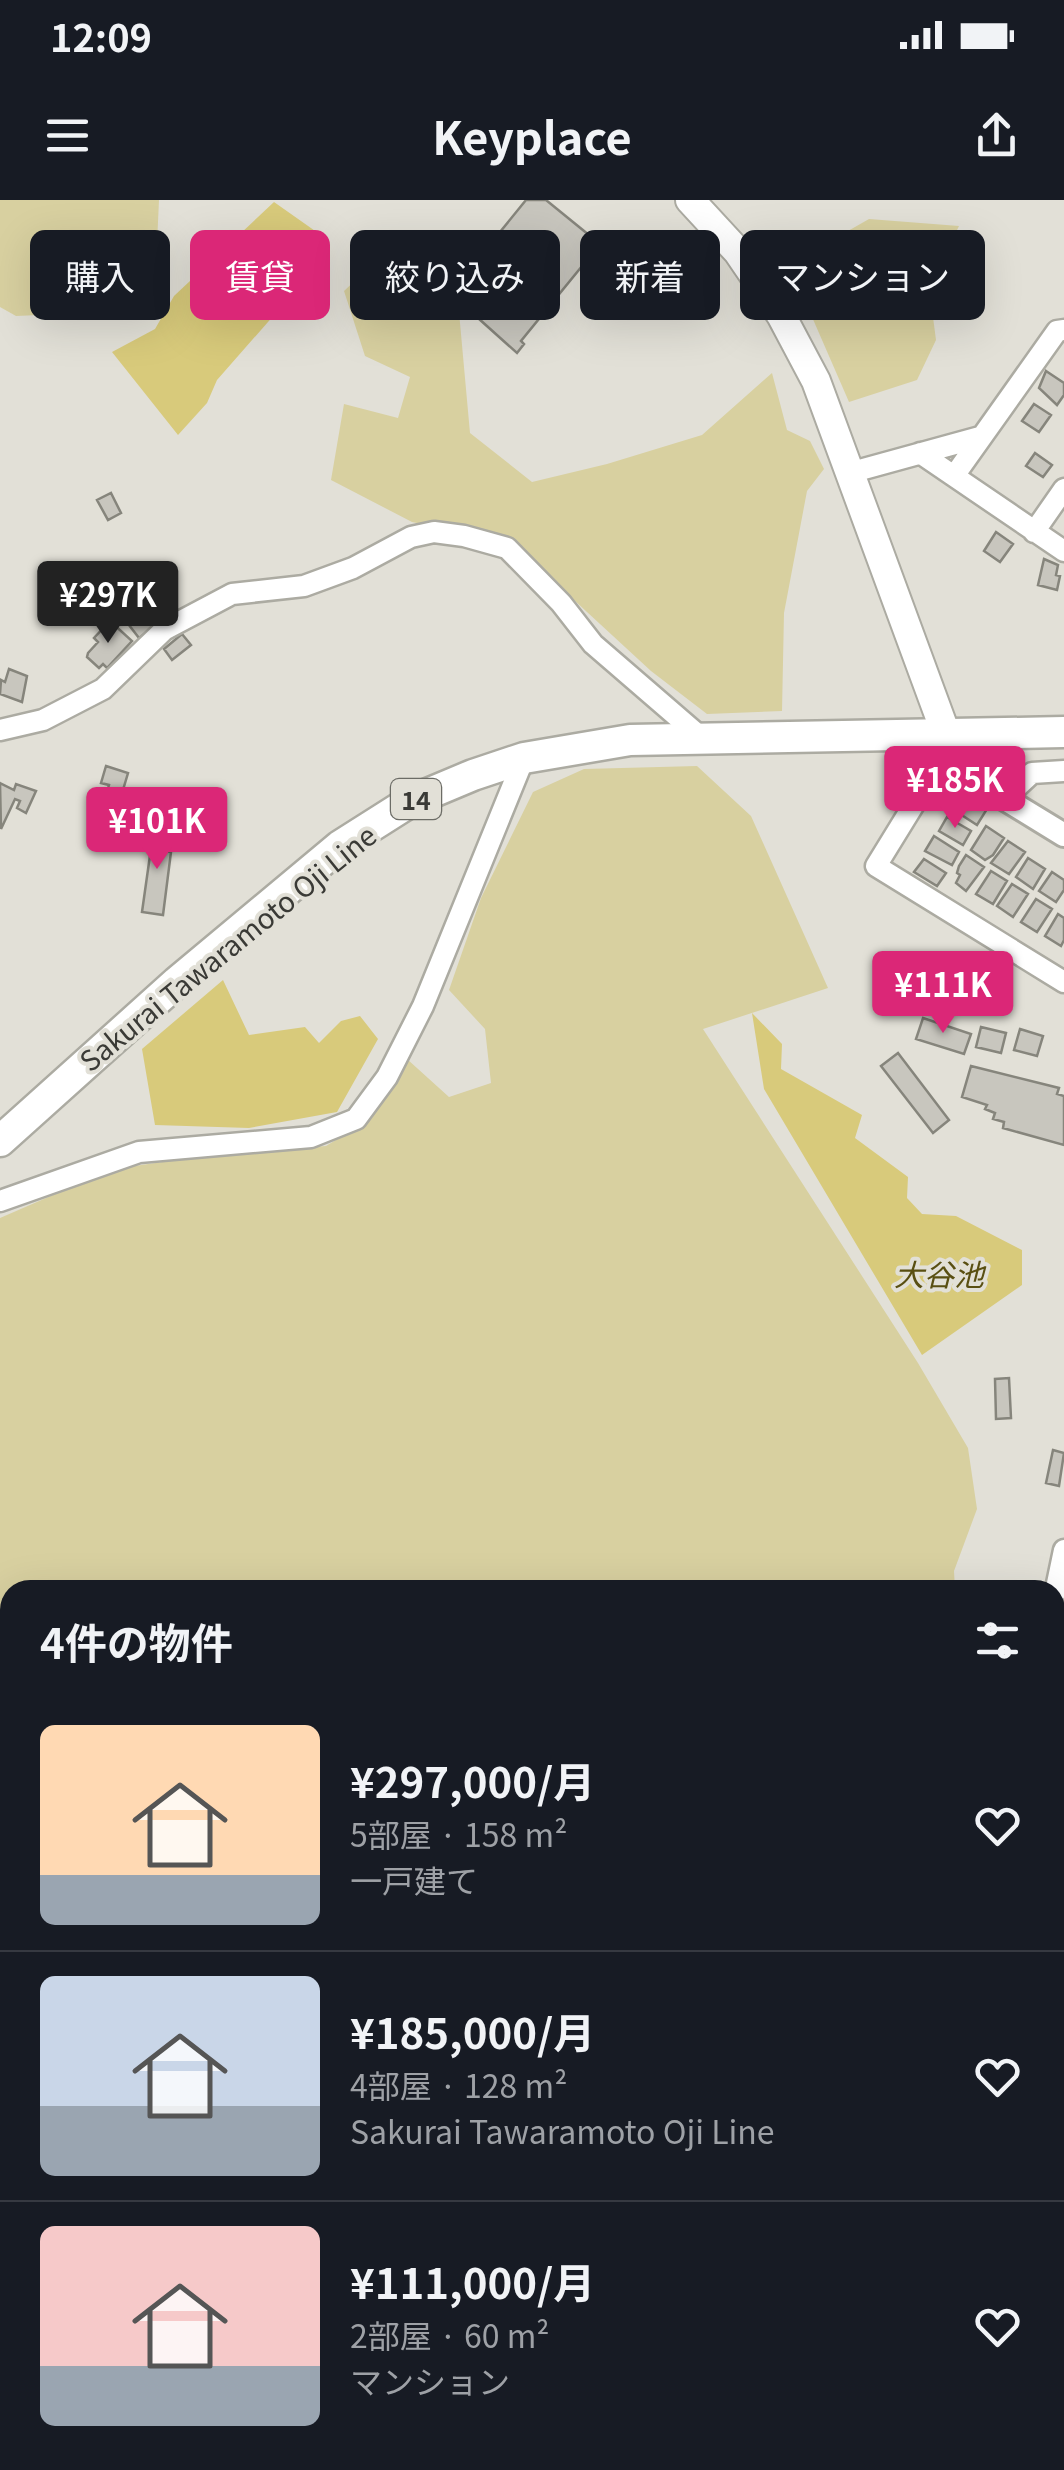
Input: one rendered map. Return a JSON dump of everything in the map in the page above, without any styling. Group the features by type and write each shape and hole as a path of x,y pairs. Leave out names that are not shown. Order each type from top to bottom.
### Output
{"main road":[{"path":"700,204 781,314 816,381 946,734"},
{"name":"Sakurai Tawaramoto Oji Line","path":"0,1141 177,982 340,846 411,801 524,758 630,740 1064,732"}],"street":[{"path":"954,476 1057,331 1064,330"},
{"path":"849,473 980,437"},
{"path":"920,453 1064,551"},
{"path":"1034,532 1064,489"},
{"path":"0,730 43,720 103,689 164,630 232,594 304,586 354,568 411,538 434,532 508,548 562,603 593,644 703,739"},
{"path":"946,734 979,783 1064,835"},
{"path":"946,734 932,774 876,866 1064,982"},
{"path":"0,1201 139,1152 311,1137 356,1119 387,1077 423,1006 524,758"},
{"path":"1004,798 1032,774 1064,771"},
{"path":"1058,1580 1064,1550"}],"shaded area":[{"path":"0,200 159,200 158,230 30,230 30,315 16,316 0,307"},
{"path":"869,219 959,226 957,230 850,230"},
{"path":"350,285 350,310 344,291"},
{"path":"353,320 460,320 470,433 532,482 702,435 772,373 787,430 810,441 824,469 807,491 784,613 782,711 707,714 651,671 511,542 412,522 331,480 344,404 398,418 410,377 365,356"},
{"path":"813,320 933,320 936,340 917,380 849,402"},
{"path":"697,766 751,816 828,988 703,1029 918,1363 968,1448 977,1509 954,1571 954,1580 0,1580 0,1218 113,1169 212,1155 326,1146 372,1118 407,1059 449,1097 491,1083 485,1029 449,990 481,898 533,792 584,769"}],"water":[{"path":"274,202 314,230 244,230"},
{"path":"190,281 190,320 270,320 217,380 207,403 178,435 112,352 155,329 160,320 170,320 174,296"},
{"path":"223,980 249,1035 305,1027 319,1043 341,1021 360,1016 378,1039 337,1112 249,1128 155,1125 142,1049"},
{"name":"大谷池","path":"752,1013 782,1044 781,1069 862,1115 855,1138 908,1177 907,1198 922,1214 956,1216 1022,1250 1022,1285 922,1355 764,1089"}],"building":[{"path":"526,200 546,200 583,230 580,269 560,293 560,230 502,230"},
{"path":"480,320 538,320 521,341 524,344 517,353"},
{"path":"1046,371 1064,383 1064,395 1057,405 1039,388"},
{"path":"1034,404 1051,415 1039,432 1022,421"},
{"path":"1035,453 1052,465 1043,477 1026,466"},
{"path":"111,493 121,513 108,520 97,500"},
{"path":"996,532 1013,544 1000,562 984,551"},
{"path":"1044,559 1058,565 1057,590 1038,585"},
{"path":"148,603 162,621 139,638 122,616 133,608 136,613"},
{"path":"110,621 132,641 107,668 103,664 99,668 87,657 98,642 94,638"},
{"path":"182,634 191,645 172,660 164,649"},
{"path":"9,669 27,676 22,702 0,694 1,680 5,682"},
{"path":"106,766 128,773 117,810 103,806 109,785 101,783"},
{"path":"0,783 14,790 16,784 36,791 26,813 17,808 20,801 15,799 1,829"},
{"path":"964,794 987,809 977,825 954,810"},
{"path":"947,817 971,831 963,845 939,831"},
{"path":"155,820 170,822 162,851 171,852 163,915 142,912"},
{"path":"986,826 1004,838 985,860 971,850"},
{"path":"934,836 959,852 952,865 925,851"},
{"path":"1008,841 1025,852 1009,874 991,863"},
{"path":"966,855 984,867 966,891 956,883"},
{"path":"1028,858 1045,869 1033,889 1016,877"},
{"path":"924,859 946,873 937,886 914,872"},
{"path":"991,871 1007,881 993,904 976,894"},
{"path":"1052,872 1064,880 1064,890 1056,902 1039,891"},
{"path":"1012,884 1028,894 1013,917 997,906"},
{"path":"1036,899 1052,909 1037,932 1021,922"},
{"path":"1058,914 1064,918 1061,946 1045,936"},
{"path":"923,1018 971,1034 964,1054 916,1039"},
{"path":"981,1027 1006,1033 1001,1053 976,1047"},
{"path":"1020,1029 1043,1036 1037,1056 1014,1050"},
{"path":"898,1053 949,1120 933,1133 881,1066"},
{"path":"971,1066 1059,1088 1057,1094 1064,1096 1064,1145 1003,1128 1004,1122 993,1119 995,1113 985,1109 987,1105 962,1097"},
{"path":"1009,1378 1011,1418 996,1419 995,1379"},
{"path":"1053,1450 1064,1453 1059,1486 1046,1483"}]}
